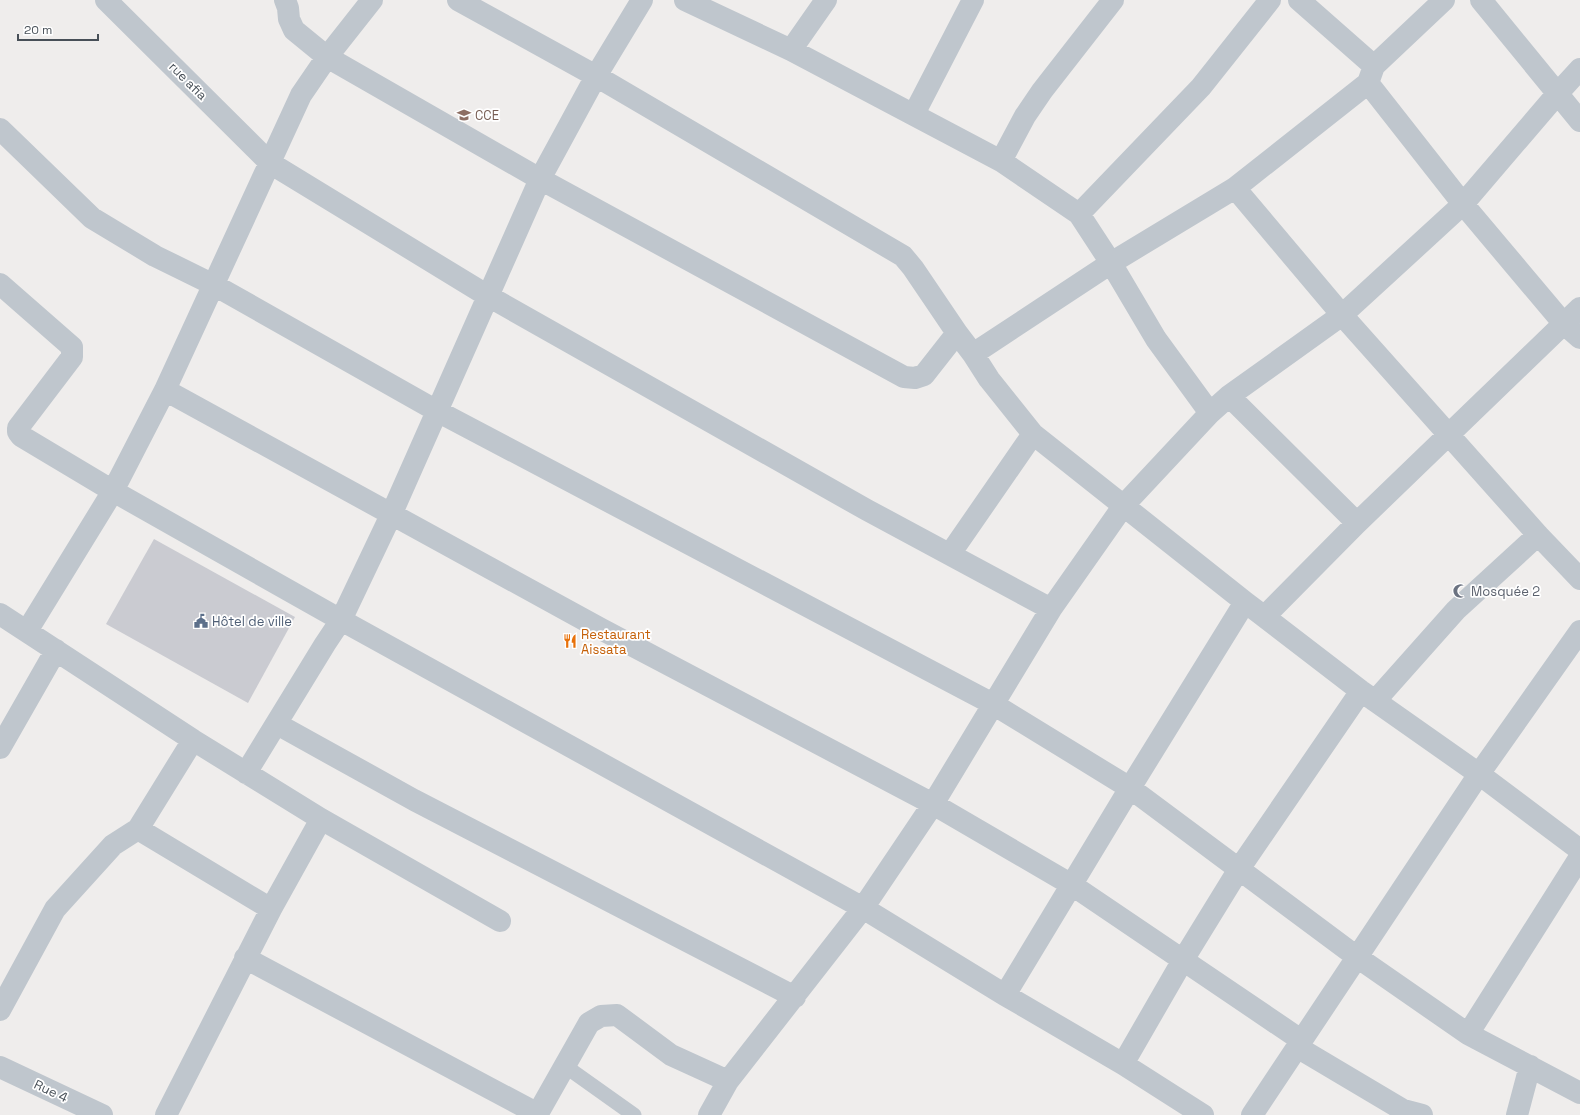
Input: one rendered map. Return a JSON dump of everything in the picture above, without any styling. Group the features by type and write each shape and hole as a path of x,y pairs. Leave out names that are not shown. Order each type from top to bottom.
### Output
{"street":[{"name":"rue afia","path":"106,0 270,163 488,296 867,510 1051,609"},
{"path":"285,0 288,8 289,19 294,30 327,57 540,180 904,377 915,378 924,375 957,333"},
{"path":"27,631 113,491 165,390 301,95 327,57 372,0"},
{"path":"458,0 596,76 903,256 913,268 989,379 1033,434 1245,602 1368,696 1479,774 1579,849 1468,1034"},
{"path":"246,773 341,620 391,515 540,180 596,76 642,0"},
{"path":"685,0 791,50 1001,161 1079,214 1111,263 1156,339 1210,413"},
{"path":"791,50 826,0"},
{"path":"914,114 973,0"},
{"path":"1001,161 1025,116 1113,0"},
{"path":"1079,214 1201,87 1270,0"},
{"path":"1299,0 1371,75 1463,204 1564,324 1580,338"},
{"path":"973,354 1111,263 1235,188 1371,75 1444,0"},
{"path":"1481,0 1580,120"},
{"path":"709,1115 728,1080 863,908 933,804 1051,609 1124,505 1210,413 1229,396 1342,315 1463,204 1580,69"},
{"path":"0,129 92,218 155,256 214,285 437,411 993,704 1130,788 1357,957 1468,1034 1530,1066 1578,1086"},
{"path":"1235,188 1342,315 1538,535 1580,579"},
{"path":"0,284 72,347 73,352 72,357 18,428 18,432 21,436 113,491 341,620 863,908 1005,995 1123,1064 1204,1115"},
{"path":"1265,616 1357,523 1580,308"},
{"path":"165,390 608,633 933,804 1072,885 1183,960 1299,1043 1403,1110 1422,1115"},
{"path":"1229,396 1357,523"},
{"path":"950,554 1033,434"},
{"path":"1123,1064 1183,960 1239,869 1368,696 1456,610 1538,535"},
{"path":"1005,995 1130,788 1245,602"},
{"path":"0,614 192,740 321,819 500,922"},
{"path":"1252,1115 1479,774 1580,630"},
{"path":"0,748 56,650"},
{"path":"277,724 414,800 794,997"},
{"path":"0,1010 55,909 113,845 138,829 192,740"},
{"path":"166,1115 245,958 321,819"},
{"path":"138,829 271,909"},
{"path":"245,958 538,1114 589,1023 601,1016 617,1015 671,1055 728,1080"},
{"path":"1517,1115 1530,1066"},
{"name":"Rue 4","path":"0,1067 102,1115"}],"lane":[{"path":"565,1066 634,1115"}],"building":[{"name":"Hôtel de ville","path":"154,539 295,617 248,703 106,624"}],"place":[{"name":"CCE","path":"464,115"},
{"name":"Mosquée 2","path":"1460,591"},
{"name":"Hôtel de ville","path":"201,621"},
{"name":"Restaurant Aissata","path":"570,641"}]}
